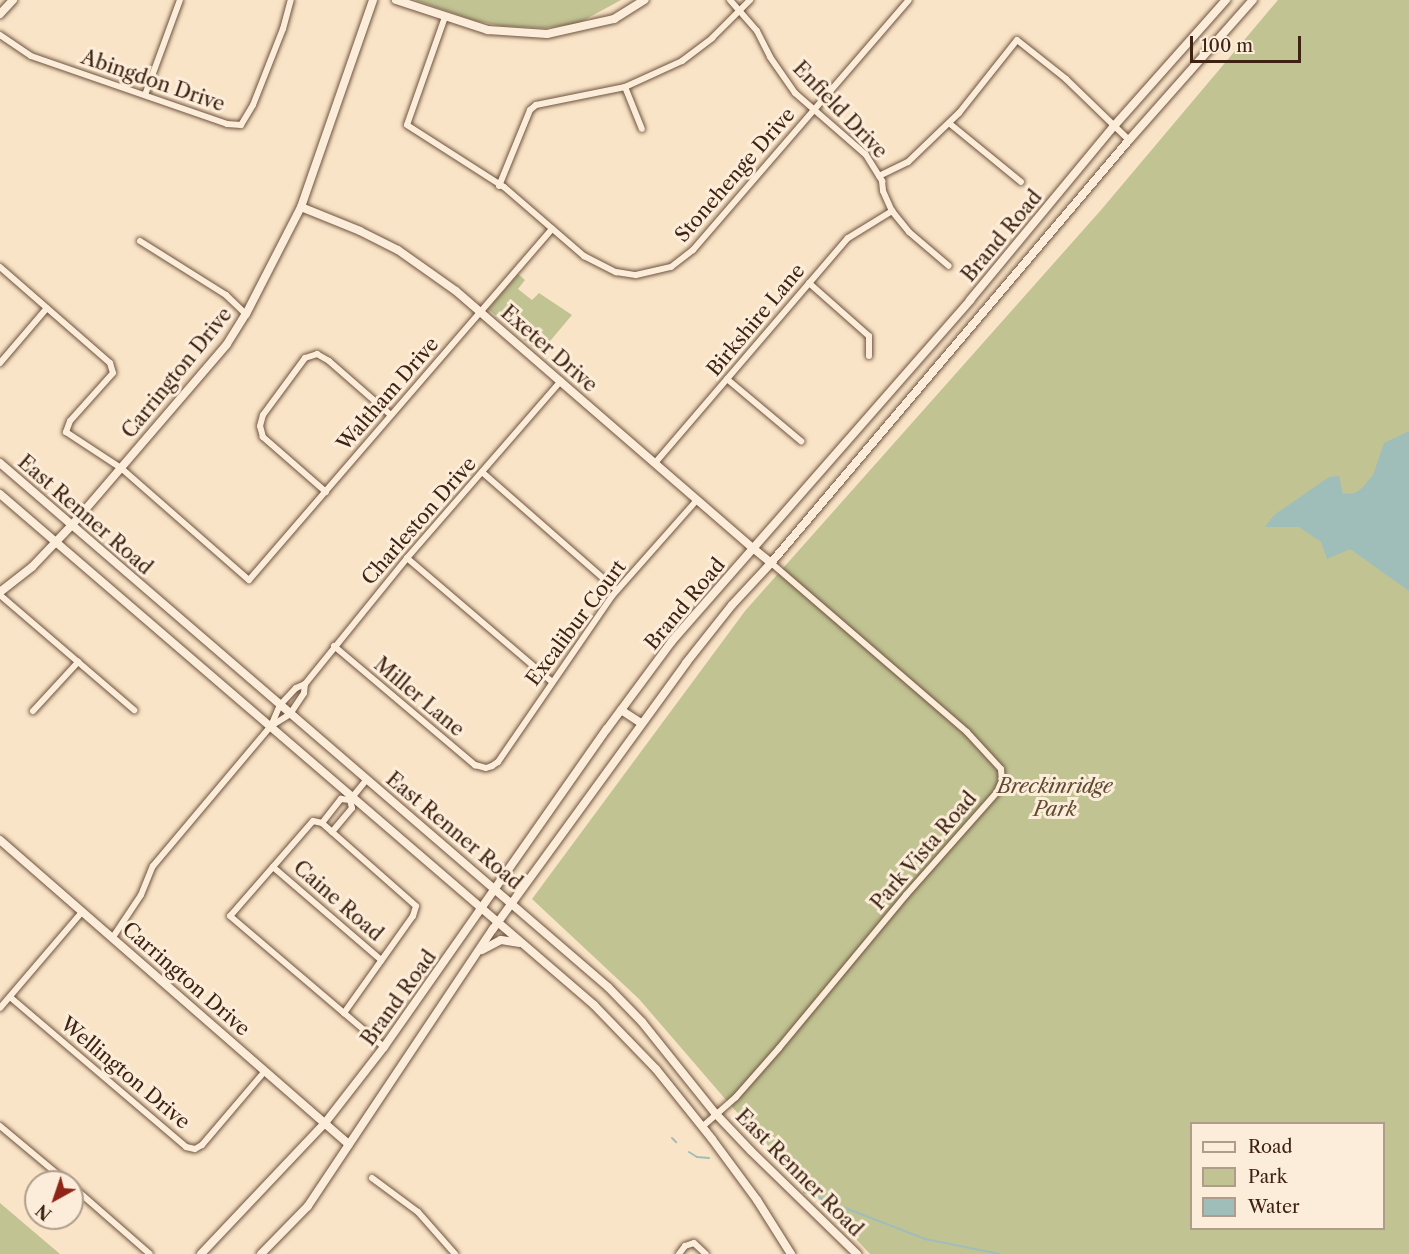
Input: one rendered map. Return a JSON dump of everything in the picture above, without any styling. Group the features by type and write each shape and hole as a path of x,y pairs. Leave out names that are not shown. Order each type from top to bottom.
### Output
{"main road":[{"path":"0,14 13,0"},
{"name":"Brand Road","path":"201,1254 326,1123 384,1047 621,710 672,642 970,300 1114,126 1226,0"},
{"name":"Brand Road","path":"266,1253 308,1206 512,902 641,723 732,604 771,563 1129,140 1253,0"},
{"name":"East Renner Road","path":"0,463 575,956 635,1014 715,1113 783,1184 857,1254"},
{"name":"East Renner Road","path":"0,494 594,1005 641,1053 702,1127 757,1200 791,1254"},
{"path":"754,549 771,563"},
{"path":"621,710 641,723"},
{"path":"477,954 501,940 515,941 529,948"}],"street":[{"path":"145,95 180,0"},
{"name":"Abingdon Drive","path":"0,35 31,56 227,124 244,123 283,29 291,0"},
{"name":"Carrington Drive","path":"0,593 32,567 72,525 227,344 246,314 301,207 373,0"},
{"path":"396,0 488,30 516,34 547,34 614,19 645,0"},
{"name":"Enfield Drive","path":"730,0 757,31 785,80 813,110 866,155 879,176 887,205 909,232 949,266"},
{"path":"499,186 530,110 536,105 625,87 682,61 712,38 750,0"},
{"name":"Stonehenge Drive","path":"445,17 407,125 499,186 504,187 584,256 616,272 636,275 671,267 693,250 909,0"},
{"path":"879,176 908,162 949,123 1017,40 1066,79 1129,140"},
{"path":"625,87 642,129"},
{"path":"949,123 1021,182"},
{"name":"Exeter Drive","path":"301,207 360,231 398,250 428,270 481,312 754,549"},
{"name":"Birkshire Lane","path":"655,463 848,237 892,211"},
{"name":"Waltham Drive","path":"122,468 249,580 552,229"},
{"path":"140,241 226,295 246,314"},
{"path":"0,267 110,363 113,373 70,422 66,432 122,468"},
{"path":"809,283 869,336 869,356"},
{"path":"0,363 47,309"},
{"path":"326,492 264,437 260,426 262,415 305,358 317,354 329,361 391,415"},
{"path":"727,379 801,441"},
{"name":"Charleston Drive","path":"113,937 141,896 153,866 271,726 280,705 296,688 305,684 407,558 561,381"},
{"path":"482,472 617,590"},
{"name":"Excalibur Court","path":"486,768 498,762 551,681 617,590 697,500"},
{"path":"407,558 551,681"},
{"name":"Park Vista Road","path":"702,1127 715,1113 736,1097 779,1048 906,895 998,792 1002,781 1001,769 967,732 771,563"},
{"path":"0,593 134,710"},
{"name":"Miller Lane","path":"334,646 475,765 486,768"},
{"path":"33,711 78,662"},
{"name":"Charleston Drive","path":"271,726 290,714 304,693 305,684"},
{"path":"367,779 351,798 341,799 319,822 308,826 231,916 384,1047"},
{"path":"332,832 352,808 351,798"},
{"path":"319,822 412,901 416,909 344,1013"},
{"name":"Carrington Drive","path":"0,840 349,1144"},
{"name":"Caine Road","path":"273,867 381,960"},
{"path":"0,1008 82,912"},
{"name":"Wellington Drive","path":"10,997 186,1147 195,1149 202,1145 265,1071"},
{"path":"0,1126 53,1170"},
{"path":"372,1178 418,1212 455,1254"},
{"path":"84,1196 150,1254"},
{"path":"679,1254 685,1246 694,1243 706,1254"}],"green space":[{"path":"415,0 621,0 577,24 543,28 502,26 476,21"},
{"name":"Breckinridge Park","path":"1278,0 1409,0 1409,1254 870,1254 733,1108 639,999 532,899 745,611 1101,210"},
{"path":"518,274 525,280 518,289 532,300 539,293 572,315 540,353 488,309"},
{"path":"0,1203 24,1223 24,1230 32,1230 60,1254 0,1254"}],"water":[{"path":"1409,431 1409,591 1350,549 1327,559 1321,542 1299,527 1265,527 1274,515 1329,477 1339,476 1343,494 1355,493 1373,475 1384,443"}],"waterway":[{"path":"672,1138 676,1142"},
{"path":"689,1152 697,1157 709,1158"},
{"path":"804,1192 925,1239 1000,1254"}]}
